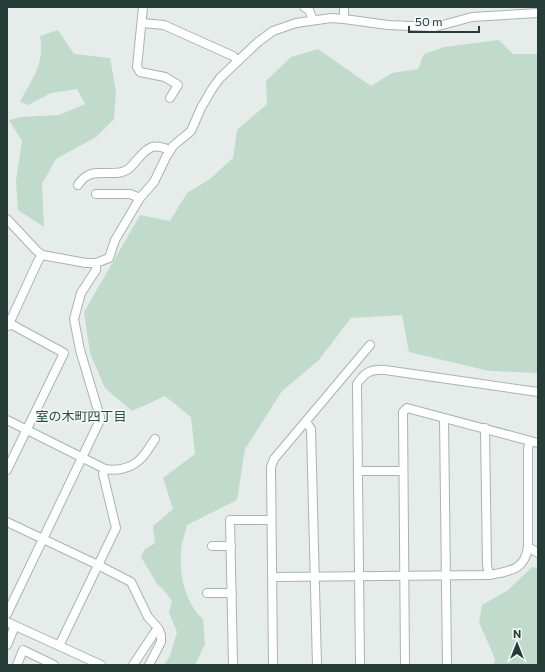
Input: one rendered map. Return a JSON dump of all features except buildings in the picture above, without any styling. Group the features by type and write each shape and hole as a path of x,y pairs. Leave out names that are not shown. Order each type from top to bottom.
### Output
{"street":[{"path":"143,7 137,67 140,72 165,77 178,85 170,98"},
{"path":"304,7 309,10 312,20"},
{"path":"344,7 344,19"},
{"path":"7,219 42,255 86,263 96,263 109,258 115,240 140,198 154,182 170,150 191,131 201,108 212,89 220,78 258,42 273,31 296,23 331,18 388,25 435,27 472,17 538,13"},
{"path":"142,23 164,25 233,56 238,61"},
{"path":"78,185 87,176 94,174 118,173 127,170 151,147 157,146 170,150"},
{"path":"96,194 130,194 140,198"},
{"path":"7,470 64,353 8,324 42,255"},
{"path":"7,614 100,417 80,350 74,319 81,293 96,270 96,263"},
{"path":"273,665 271,467 274,459 370,345"},
{"path":"351,369 361,378"},
{"path":"360,665 357,384 367,372 375,369 538,392"},
{"path":"273,577 315,576 403,576 489,575 520,566 527,557 528,448 534,442 407,408 403,412 403,576 405,665"},
{"path":"444,418 447,665"},
{"path":"7,420 105,469 112,471 131,466 143,457 155,439"},
{"path":"306,422 311,429 317,665"},
{"path":"485,428 487,565 489,575"},
{"path":"59,646 116,528 103,474 105,469"},
{"path":"358,471 403,471"},
{"path":"234,665 230,520 271,520"},
{"path":"7,522 131,582 148,617 159,630 161,635 161,642 149,665"},
{"path":"212,546 231,546"},
{"path":"528,547 538,553"},
{"path":"207,593 232,593"},
{"path":"7,645 11,624 101,665"},
{"path":"133,665 155,632 159,630"},
{"path":"17,665 23,650 54,665"}],"green space":[{"path":"58,30 74,54 110,58 116,91 114,119 96,137 56,159 42,184 44,227 18,210 16,181 22,141 9,120 21,117 59,115 85,104 77,89 51,93 28,105 20,102 39,63 41,55 40,36"},
{"path":"499,40 513,54 538,54 538,373 489,371 409,352 402,315 351,318 318,361 282,391 245,449 237,500 187,525 181,550 181,571 188,598 197,613 203,619 205,644 195,665 164,665 170,656 177,632 169,613 172,601 157,584 141,557 144,550 155,543 153,526 173,509 163,478 195,454 191,417 165,396 132,411 105,388 90,353 84,312 140,215 170,221 187,193 210,179 233,158 237,130 267,104 266,81 291,57 318,49 371,86 392,73 418,69 424,54 444,47"},
{"path":"532,567 538,568 538,665 493,665 495,659 479,622 482,605 507,591"}],"district":[{"name":"室の木町四丁目","path":"81,416"}]}
